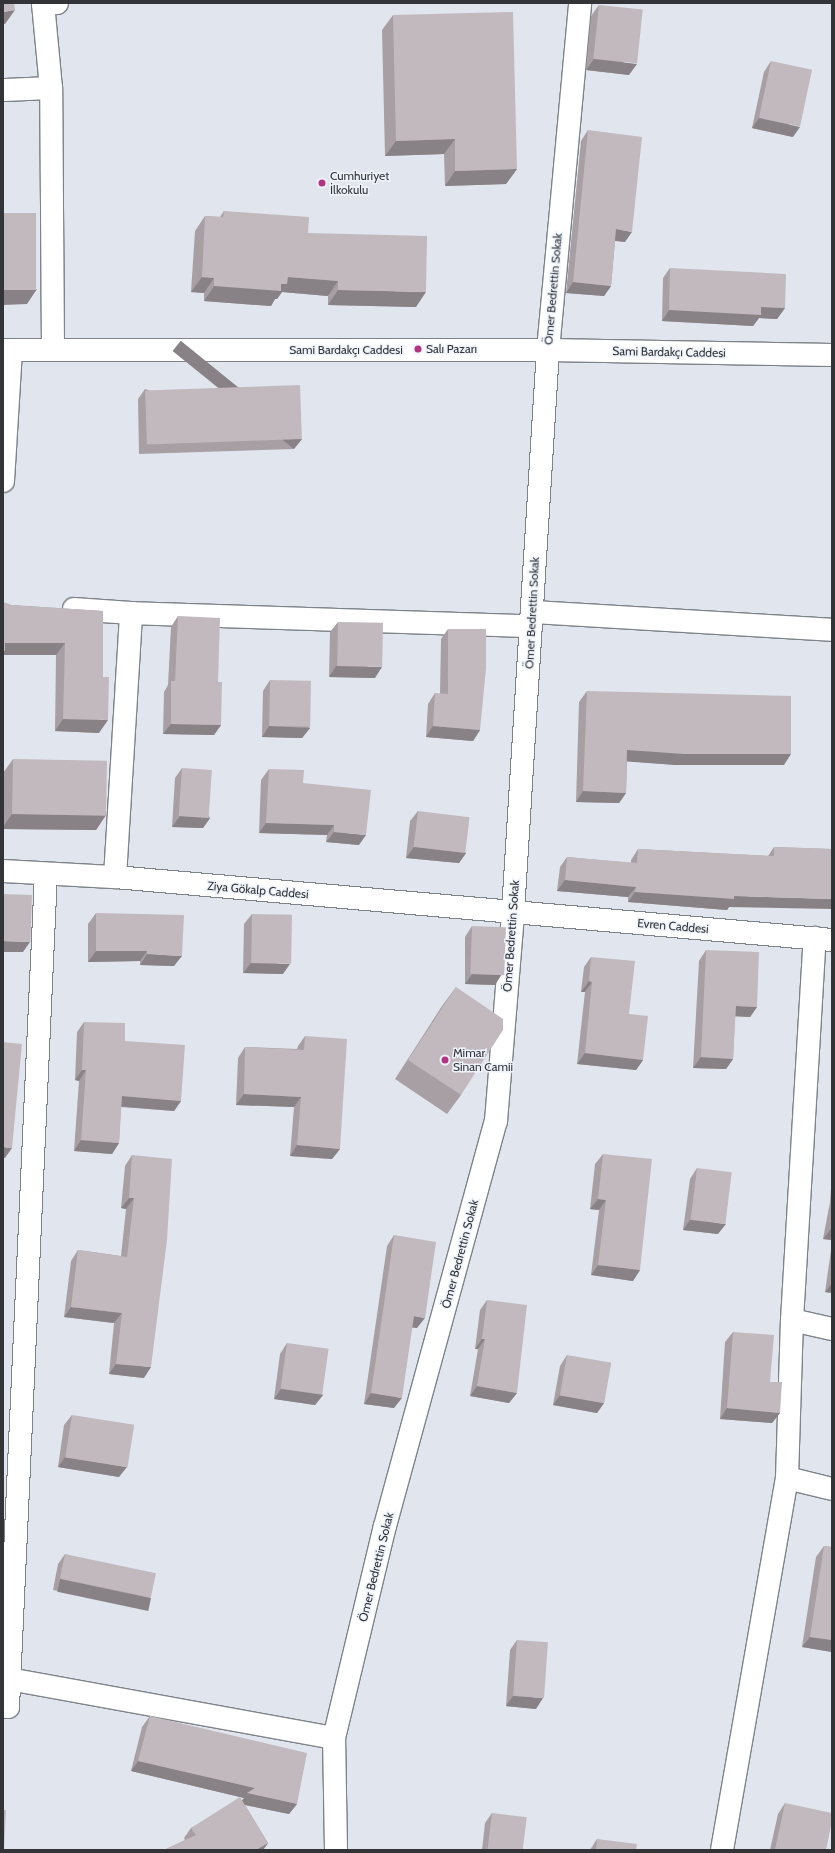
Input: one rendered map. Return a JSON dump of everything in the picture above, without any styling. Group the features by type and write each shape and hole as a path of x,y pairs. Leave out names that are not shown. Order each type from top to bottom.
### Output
{"street":[{"path":"53,349 51,88 43,3 57,3"},
{"name":"Ömer Bedrettin Sokak","path":"336,1850 334,1738 385,1526 496,1121 514,912 548,350 580,3"},
{"path":"3,90 51,88"},
{"path":"3,481 7,350"},
{"name":"Sami Bardakçı Caddesi","path":"7,350 548,350 832,355"},
{"path":"51,608 131,613 532,619 832,630"},
{"path":"115,877 131,613"},
{"name":"Ziya Gökalp Caddesi","path":"3,871 115,877 514,912"},
{"path":"3,1706 8,1707 11,1472 46,874"},
{"name":"Evren Caddesi","path":"514,912 823,939"},
{"path":"722,1850 787,1478 792,1320 823,939"},
{"path":"792,1320 832,1329"},
{"path":"787,1478 832,1489"},
{"path":"9,1679 334,1738"}],"building":[{"path":"3,3 14,3 15,10 3,12"},
{"path":"599,5 643,10 637,63 593,59"},
{"path":"513,12 517,169 455,171 455,139 396,141 393,15"},
{"path":"771,61 812,70 800,126 759,118"},
{"path":"588,130 642,137 632,232 616,229 611,286 573,282"},
{"path":"224,211 309,217 308,233 427,236 426,292 338,290 338,281 288,277 287,284 281,284 281,291 214,286 214,278 202,277 205,216 223,217"},
{"path":"3,213 36,213 36,290 3,290"},
{"path":"670,268 786,274 785,308 761,307 761,315 669,310"},
{"path":"300,385 302,439 147,444 145,390"},
{"path":"3,602 11,605 103,611 103,677 109,677 108,720 63,719 65,643 5,643 5,651 3,651"},
{"path":"178,616 220,618 218,682 222,682 221,725 171,724 171,681 175,681"},
{"path":"338,622 383,623 382,667 337,666"},
{"path":"448,629 486,629 486,669 480,730 433,726 435,693 448,694"},
{"path":"270,680 311,681 310,727 269,726"},
{"path":"587,691 791,696 791,754 684,754 627,750 626,793 583,791"},
{"path":"13,759 107,761 106,816 12,814"},
{"path":"182,768 212,770 209,818 179,816"},
{"path":"269,769 304,770 303,783 371,790 366,835 334,832 334,825 266,823"},
{"path":"418,811 470,817 465,853 414,847"},
{"path":"774,847 832,849 832,899 734,896 734,899 635,892 636,887 565,880 567,857 637,863 638,849 774,856"},
{"path":"3,894 32,895 30,942 3,941"},
{"path":"96,913 184,915 182,956 147,954 147,951 96,951"},
{"path":"252,914 292,915 291,964 251,963"},
{"path":"472,926 506,927 504,975 470,974"},
{"path":"706,950 759,952 757,1007 736,1006 733,1059 701,1057"},
{"path":"591,957 635,961 629,1014 648,1016 643,1060 585,1053 592,982 589,981"},
{"name":"Mimar Sinan Camii","path":"456,987 503,1019 503,1030 461,1095 408,1060"},
{"path":"84,1022 125,1023 125,1041 185,1045 181,1101 122,1096 119,1143 81,1140 86,1070 82,1070"},
{"path":"305,1036 347,1039 340,1149 297,1145 301,1097 244,1094 245,1047 304,1050"},
{"path":"3,1042 22,1044 12,1148 3,1147"},
{"path":"603,1154 652,1159 640,1270 598,1265 606,1200 598,1199"},
{"path":"132,1155 172,1159 167,1240 151,1367 116,1364 122,1313 71,1307 78,1250 127,1257 134,1198 129,1198"},
{"path":"697,1168 732,1172 725,1224 691,1220"},
{"path":"394,1235 436,1242 425,1318 414,1316 402,1398 371,1393"},
{"path":"487,1300 527,1305 517,1393 477,1386 485,1339 482,1339"},
{"path":"733,1332 774,1335 770,1382 782,1382 780,1413 727,1408"},
{"path":"287,1343 329,1349 322,1394 281,1389"},
{"path":"567,1355 611,1363 604,1403 560,1395"},
{"path":"72,1415 134,1425 127,1467 65,1457"},
{"path":"824,1546 832,1547 832,1640 810,1637"},
{"path":"65,1554 156,1573 151,1598 60,1578"},
{"path":"517,1640 548,1642 544,1698 513,1696"},
{"path":"150,1716 307,1753 297,1804 247,1793 255,1788 138,1761"},
{"path":"240,1797 268,1843 256,1850 164,1850 196,1835 191,1828"},
{"path":"785,1803 832,1813 832,1821 826,1850 775,1850"},
{"path":"3,1810 6,1810 4,1850 3,1850"},
{"path":"492,1813 527,1817 523,1850 487,1850"},
{"path":"597,1839 637,1844 636,1850 596,1850"}],"place":[{"name":"Cumhuriyet İlkokulu","path":"322,183"},
{"name":"Salı Pazarı","path":"418,349"},
{"name":"Mimar Sinan Camii","path":"445,1060"}]}
